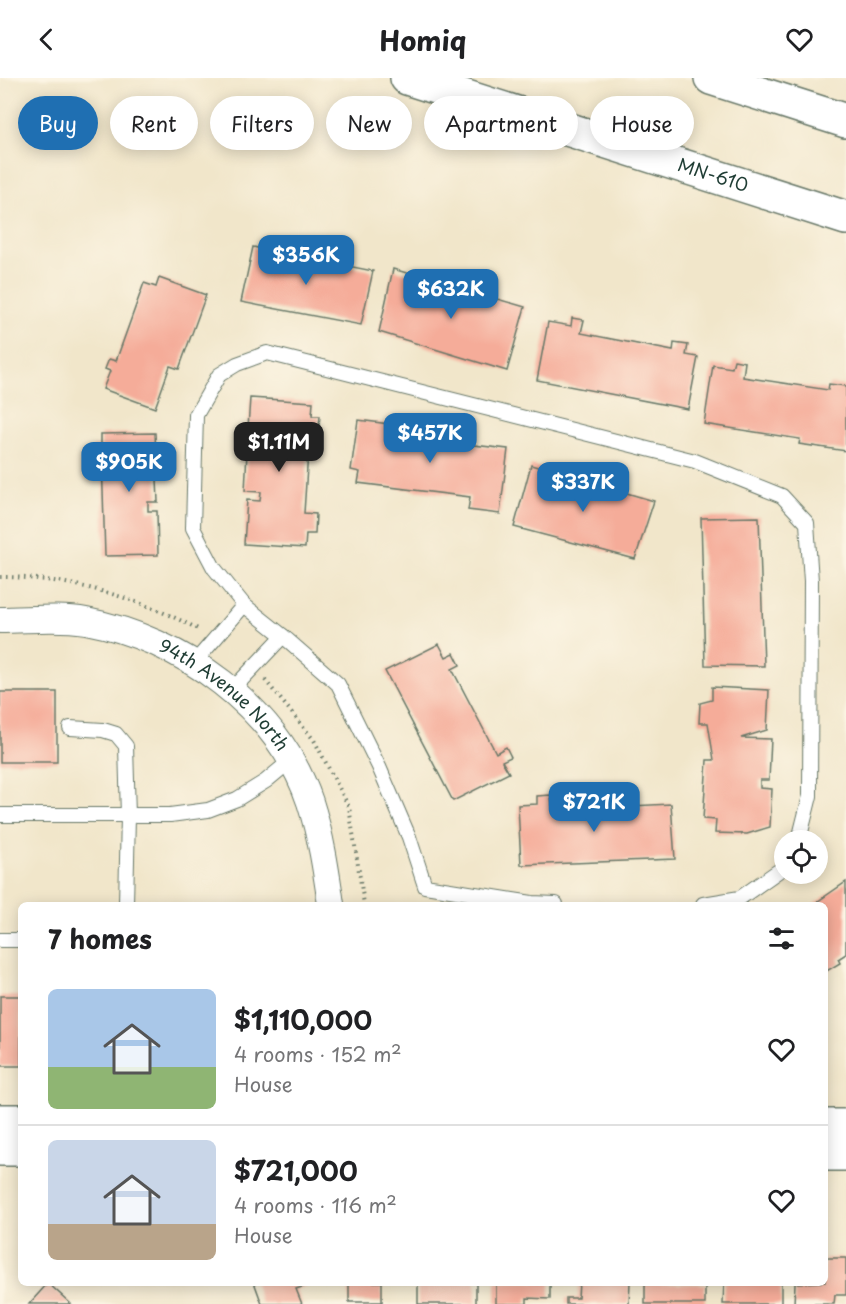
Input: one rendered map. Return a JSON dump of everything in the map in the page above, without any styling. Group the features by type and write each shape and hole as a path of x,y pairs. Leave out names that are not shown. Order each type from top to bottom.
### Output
{"main road":[{"path":"396,78 451,92"},
{"name":"MN-610","path":"407,78 846,218"},
{"path":"711,78 846,121"},
{"path":"0,1121 18,1121"},
{"path":"828,1126 846,1126"},
{"path":"0,1149 18,1149"},
{"path":"828,1154 846,1154"}],"street":[{"name":"94th Avenue North","path":"0,620 86,621 173,650 214,674 259,717 290,761 309,800 323,851 331,902"}],"lane":[{"path":"526,902 425,886 409,837 379,766 338,684 244,605 214,568 193,528 196,415 219,375 237,364 267,353 695,461 782,496 807,523 811,581 810,796 802,830"},
{"path":"194,663 244,605"},
{"path":"231,691 283,636"},
{"path":"70,728 103,730 116,734 126,746 128,816 126,902"},
{"path":"0,815 170,815 208,810 237,800 266,781 290,761"},
{"path":"715,902 740,898 774,874"},
{"path":"0,940 18,940"}],"path":[{"path":"0,577 22,577 83,585 182,619 216,638"},
{"path":"253,668 272,686"}],"building":[{"path":"269,241 280,243 278,252 373,271 361,325 241,302 253,247 267,250"},
{"path":"393,269 525,307 507,371 379,332"},
{"path":"159,278 206,295 179,369 170,366 155,408 103,389 110,371 105,369 109,359 116,361 144,283 156,287"},
{"path":"572,318 584,320 581,333 673,351 674,343 688,345 686,355 698,357 688,409 537,380 548,322 571,326"},
{"path":"734,360 745,362 743,377 828,390 829,384 846,386 846,451 799,444 800,439 704,424 713,365 732,368"},
{"path":"250,398 313,402 312,416 320,416 318,438 309,437 304,513 316,514 315,534 306,534 305,548 244,544 247,500 260,501 261,492 245,491 247,452 263,453 263,443 247,442"},
{"path":"358,420 413,427 412,433 457,438 456,443 508,449 500,514 468,510 470,497 358,483 360,472 351,470"},
{"path":"155,433 158,502 148,502 148,511 157,511 158,555 105,556 102,458 93,458 92,447 101,446 101,434"},
{"path":"531,465 654,501 635,559 514,527"},
{"path":"759,517 764,666 705,665 701,518"},
{"path":"439,644 446,657 454,653 460,665 452,669 496,753 506,747 511,757 502,761 509,773 453,801 385,671"},
{"path":"712,687 769,690 767,730 741,738 771,739 769,780 760,780 760,788 772,789 770,827 747,834 715,833 716,820 703,819 707,760 714,760 708,723 699,723 700,703 712,700"},
{"path":"0,692 57,692 57,762 0,762"},
{"path":"551,795 552,805 611,802 611,807 671,804 675,859 521,865 518,805 537,804 537,796"},
{"path":"846,882 846,954 838,959 840,963 828,970 828,902 817,902"},
{"path":"0,996 18,996 18,1066 0,1066"},
{"path":"828,1258 846,1258 846,1295 835,1295 834,1304 794,1304 795,1286 828,1286"},
{"path":"45,1286 51,1286 71,1304 29,1304"},
{"path":"255,1286 305,1286 296,1289 302,1304 262,1304"},
{"path":"349,1286 382,1286 382,1302 349,1302"},
{"path":"418,1286 476,1286 476,1304 418,1304"},
{"path":"496,1286 550,1286 550,1299 527,1298 527,1304 496,1304"},
{"path":"579,1286 630,1286 629,1304 566,1304 566,1298 578,1298"},
{"path":"645,1286 705,1286 705,1304 645,1304"},
{"path":"724,1286 781,1286 781,1304 723,1304"}]}
